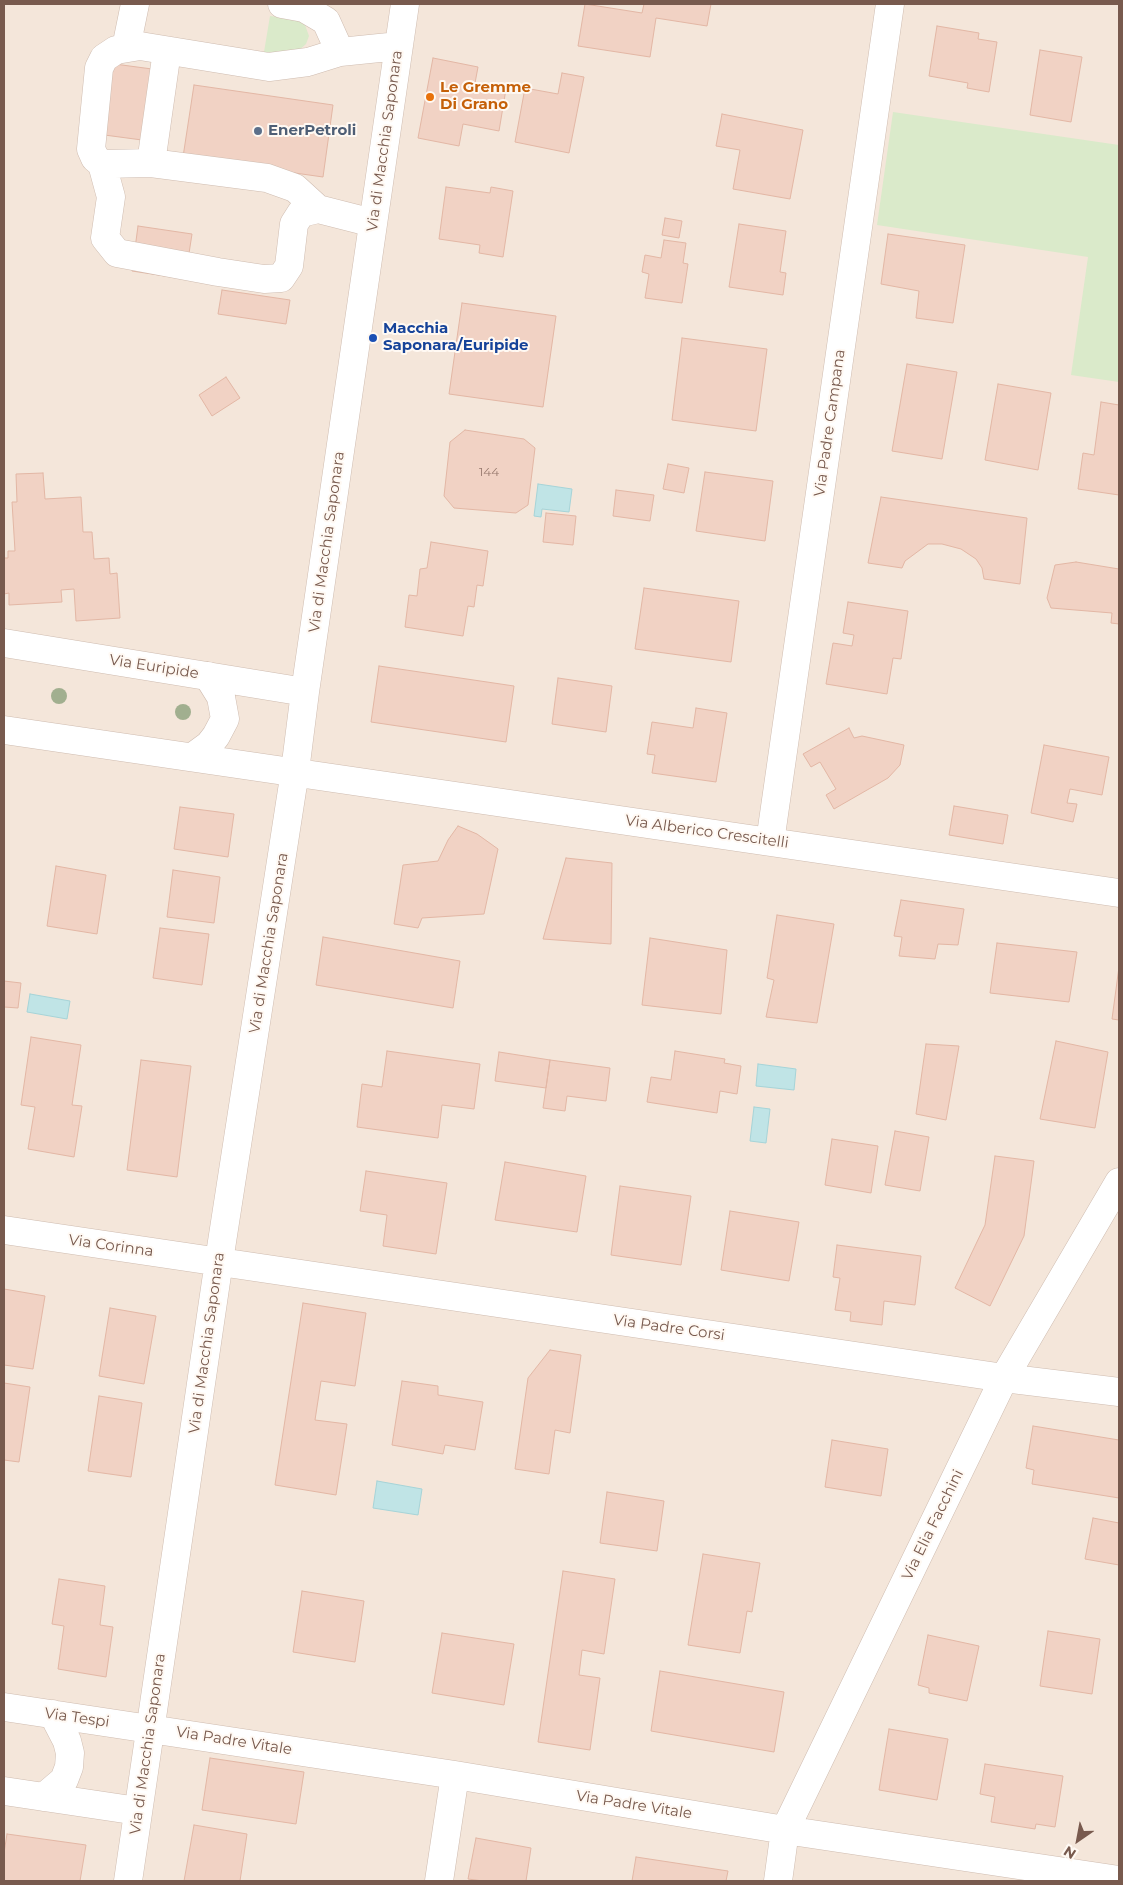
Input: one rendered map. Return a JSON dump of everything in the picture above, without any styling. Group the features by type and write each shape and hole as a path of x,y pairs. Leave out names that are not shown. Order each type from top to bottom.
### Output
{"street":[{"path":"126,48 135,4"},
{"path":"282,4 304,8 326,21 340,52"},
{"name":"Via di Macchia Saponara","path":"128,1881 219,1262 295,771 405,4"},
{"name":"Via Padre Campana","path":"770,842 890,4"},
{"path":"373,223 318,209 301,213 296,218 294,224 289,266 280,278 264,279 227,274 117,253 105,238 111,196 102,164 95,158 91,149 99,68 104,58 116,50 140,46 268,67 308,62 340,52 399,46"},
{"path":"151,163 167,51"},
{"path":"102,164 151,163 267,178 295,188 318,209"},
{"name":"Via Euripide","path":"4,643 305,692"},
{"path":"194,756 209,745 216,736 224,719 221,697 208,676"},
{"path":"4,730 295,771"},
{"name":"Via Alberico Crescitelli","path":"295,771 1119,893"},
{"name":"Via Elia Facchini","path":"778,1881 785,1830 1004,1378 1119,1182"},
{"name":"Via Corinna","path":"4,1230 219,1262"},
{"name":"Via Padre Corsi","path":"219,1262 1004,1378 1119,1392"},
{"name":"Via Tespi","path":"4,1707 150,1728"},
{"path":"44,1797 64,1780 69,1767 70,1753 67,1741 53,1714"},
{"name":"Via Padre Vitale","path":"150,1728 455,1775 785,1830 1119,1880"},
{"path":"439,1881 455,1775"},
{"path":"4,1791 138,1811"}],"shaded area":[{"path":"4,4 1119,4 1119,1881 4,1881"}],"green space":[{"path":"270,16 296,19 305,25 309,36 306,44 297,52 263,58"},
{"path":"893,112 1119,145 1119,382 1071,375 1088,257 877,225"}],"water":[{"path":"538,484 572,489 569,512 542,509 541,517 534,516"},
{"path":"30,994 70,1001 67,1019 27,1012"},
{"path":"758,1064 796,1069 794,1090 756,1086"},
{"path":"754,1107 770,1109 766,1143 750,1141"},
{"path":"377,1481 422,1489 418,1515 373,1508"}],"building":[{"path":"585,4 642,13 644,4 711,4 707,26 656,18 650,57 578,46"},
{"path":"937,26 979,33 978,39 997,42 989,92 967,88 968,83 929,76"},
{"path":"1040,50 1082,57 1071,122 1030,115"},
{"path":"433,58 478,67 475,83 506,89 499,131 463,124 459,146 418,138"},
{"path":"107,63 152,69 142,140 97,134"},
{"path":"562,73 584,77 569,153 515,142 525,88 558,94"},
{"name":"EnerPetroli","path":"194,85 333,105 323,177 183,157"},
{"path":"722,114 803,130 790,199 733,189 740,150 716,146"},
{"path":"446,187 490,193 491,187 513,191 503,257 479,253 480,245 439,239"},
{"path":"665,218 682,221 679,238 662,235"},
{"path":"739,224 786,231 780,272 786,273 783,295 729,287"},
{"path":"138,226 192,234 185,279 132,271"},
{"path":"888,234 965,245 953,323 916,318 919,291 881,284"},
{"path":"664,240 686,243 683,263 688,264 682,303 645,298 649,274 642,272 645,255 661,258"},
{"path":"222,290 290,300 286,324 218,314"},
{"path":"462,303 556,316 543,407 449,394"},
{"path":"682,338 767,349 756,431 672,420"},
{"path":"907,364 957,372 942,459 892,451"},
{"path":"226,377 240,398 212,416 199,395"},
{"path":"998,384 1051,393 1038,470 985,460"},
{"path":"1101,402 1119,405 1119,495 1078,489 1083,453 1094,455"},
{"path":"465,430 524,439 535,448 528,505 516,513 454,508 444,496 450,442"},
{"path":"668,464 689,468 684,493 663,489"},
{"path":"705,472 773,481 765,541 696,531"},
{"path":"43,473 45,499 81,497 83,532 92,532 94,559 109,558 110,574 117,573 120,618 76,621 74,589 61,590 62,602 9,605 9,593 4,594 4,558 8,558 8,551 15,551 12,502 17,502 16,474"},
{"path":"616,490 654,495 650,521 613,516"},
{"path":"881,497 1027,518 1020,584 984,579 982,568 976,559 961,549 942,544 928,544 905,561 902,568 868,563"},
{"path":"546,513 576,516 573,545 543,542"},
{"path":"431,542 488,551 483,586 477,585 474,607 468,606 463,636 405,627 409,595 417,596 420,569 427,568"},
{"path":"1076,562 1119,569 1119,624 1111,623 1112,613 1051,608 1047,598 1055,565"},
{"path":"644,588 739,601 731,662 635,649"},
{"path":"848,602 908,611 901,659 893,658 887,694 826,684 833,643 852,646 854,635 843,633"},
{"path":"379,666 514,686 506,742 371,722"},
{"path":"558,678 612,686 606,732 552,724"},
{"path":"696,708 727,713 716,782 652,773 655,755 647,754 652,722 693,728"},
{"path":"849,728 854,738 862,736 904,745 900,765 888,778 834,809 826,795 836,789 820,762 811,767 803,754"},
{"path":"1044,745 1109,757 1102,795 1070,789 1067,803 1077,804 1073,822 1031,813"},
{"path":"954,806 1008,815 1003,844 949,835"},
{"path":"180,807 234,814 228,857 174,849"},
{"path":"458,826 477,834 498,849 484,914 422,918 418,928 394,924 403,865 438,861 448,840"},
{"path":"566,858 612,863 611,944 543,939"},
{"path":"56,866 106,875 97,934 47,926"},
{"path":"173,870 220,877 214,923 167,917"},
{"path":"901,900 964,909 958,945 938,944 935,959 899,956 902,937 894,936"},
{"path":"777,915 834,924 817,1023 766,1017 774,980 767,978"},
{"path":"160,928 209,934 202,985 153,978"},
{"path":"323,937 460,961 453,1008 316,985"},
{"path":"650,938 727,950 721,1014 642,1005"},
{"path":"997,943 1077,952 1069,1002 990,993"},
{"path":"1119,967 1119,1020 1112,1019"},
{"path":"4,981 21,983 18,1008 4,1007"},
{"path":"31,1037 81,1045 72,1105 82,1106 74,1157 28,1149 35,1107 21,1105"},
{"path":"1056,1041 1108,1052 1095,1128 1040,1119"},
{"path":"926,1044 959,1046 946,1120 916,1114"},
{"path":"387,1051 480,1064 474,1109 442,1105 438,1138 357,1127 362,1084 382,1087"},
{"path":"675,1051 725,1059 724,1063 741,1066 737,1094 720,1091 717,1113 647,1102 651,1077 671,1080"},
{"path":"499,1052 550,1060 546,1088 495,1081"},
{"path":"141,1060 191,1066 177,1177 127,1170"},
{"path":"550,1060 610,1068 606,1101 567,1096 565,1111 543,1108"},
{"path":"895,1131 929,1137 920,1191 885,1185"},
{"path":"832,1139 878,1146 871,1193 825,1185"},
{"path":"995,1156 1034,1161 1024,1236 990,1306 955,1288 985,1225"},
{"path":"505,1162 586,1176 577,1232 495,1220"},
{"path":"366,1171 447,1183 436,1254 383,1246 387,1215 360,1211"},
{"path":"620,1186 691,1196 681,1265 611,1255"},
{"path":"730,1211 799,1222 789,1281 721,1270"},
{"path":"837,1245 921,1256 915,1305 884,1301 882,1325 850,1321 851,1312 835,1310 840,1278 833,1277"},
{"path":"4,1289 45,1296 33,1369 4,1365"},
{"path":"303,1303 366,1313 355,1386 321,1381 315,1420 347,1424 336,1495 275,1485"},
{"path":"110,1308 156,1316 144,1384 99,1376"},
{"path":"550,1350 581,1355 570,1433 555,1430 549,1474 515,1469 528,1378"},
{"path":"402,1381 438,1386 438,1395 483,1402 475,1450 445,1445 443,1454 392,1445"},
{"path":"4,1383 30,1387 19,1462 4,1460"},
{"path":"99,1396 142,1403 131,1477 88,1471"},
{"path":"1033,1426 1119,1440 1119,1498 1032,1484 1034,1470 1026,1468"},
{"path":"832,1440 888,1449 881,1496 825,1487"},
{"path":"607,1492 664,1501 657,1551 600,1543"},
{"path":"1093,1518 1119,1523 1119,1565 1085,1559"},
{"path":"703,1554 760,1563 752,1612 747,1611 740,1653 688,1645"},
{"path":"563,1571 615,1579 604,1654 582,1650 579,1675 600,1678 590,1750 538,1742"},
{"path":"59,1579 105,1586 100,1625 113,1627 106,1677 58,1669 64,1626 52,1624"},
{"path":"302,1591 364,1601 355,1662 293,1652"},
{"path":"1048,1631 1100,1639 1092,1694 1040,1686"},
{"path":"442,1633 514,1644 504,1705 432,1693"},
{"path":"928,1635 979,1646 967,1701 929,1693 929,1688 918,1685"},
{"path":"660,1671 784,1692 774,1752 651,1731"},
{"path":"889,1729 948,1739 937,1800 879,1790"},
{"path":"210,1758 304,1772 296,1824 202,1810"},
{"path":"985,1764 1063,1776 1055,1827 1036,1824 1035,1829 991,1822 995,1797 980,1794"},
{"path":"194,1825 247,1834 240,1881 184,1881"},
{"path":"7,1834 86,1845 80,1881 4,1881 4,1853"},
{"path":"476,1838 531,1848 526,1881 468,1879"},
{"path":"636,1857 728,1871 726,1881 632,1881"}],"place":[{"name":"Le Gremme Di Grano","path":"430,97"},
{"name":"EnerPetroli","path":"258,131"},
{"name":"Macchia Saponara/Euripide","path":"373,338"}]}
